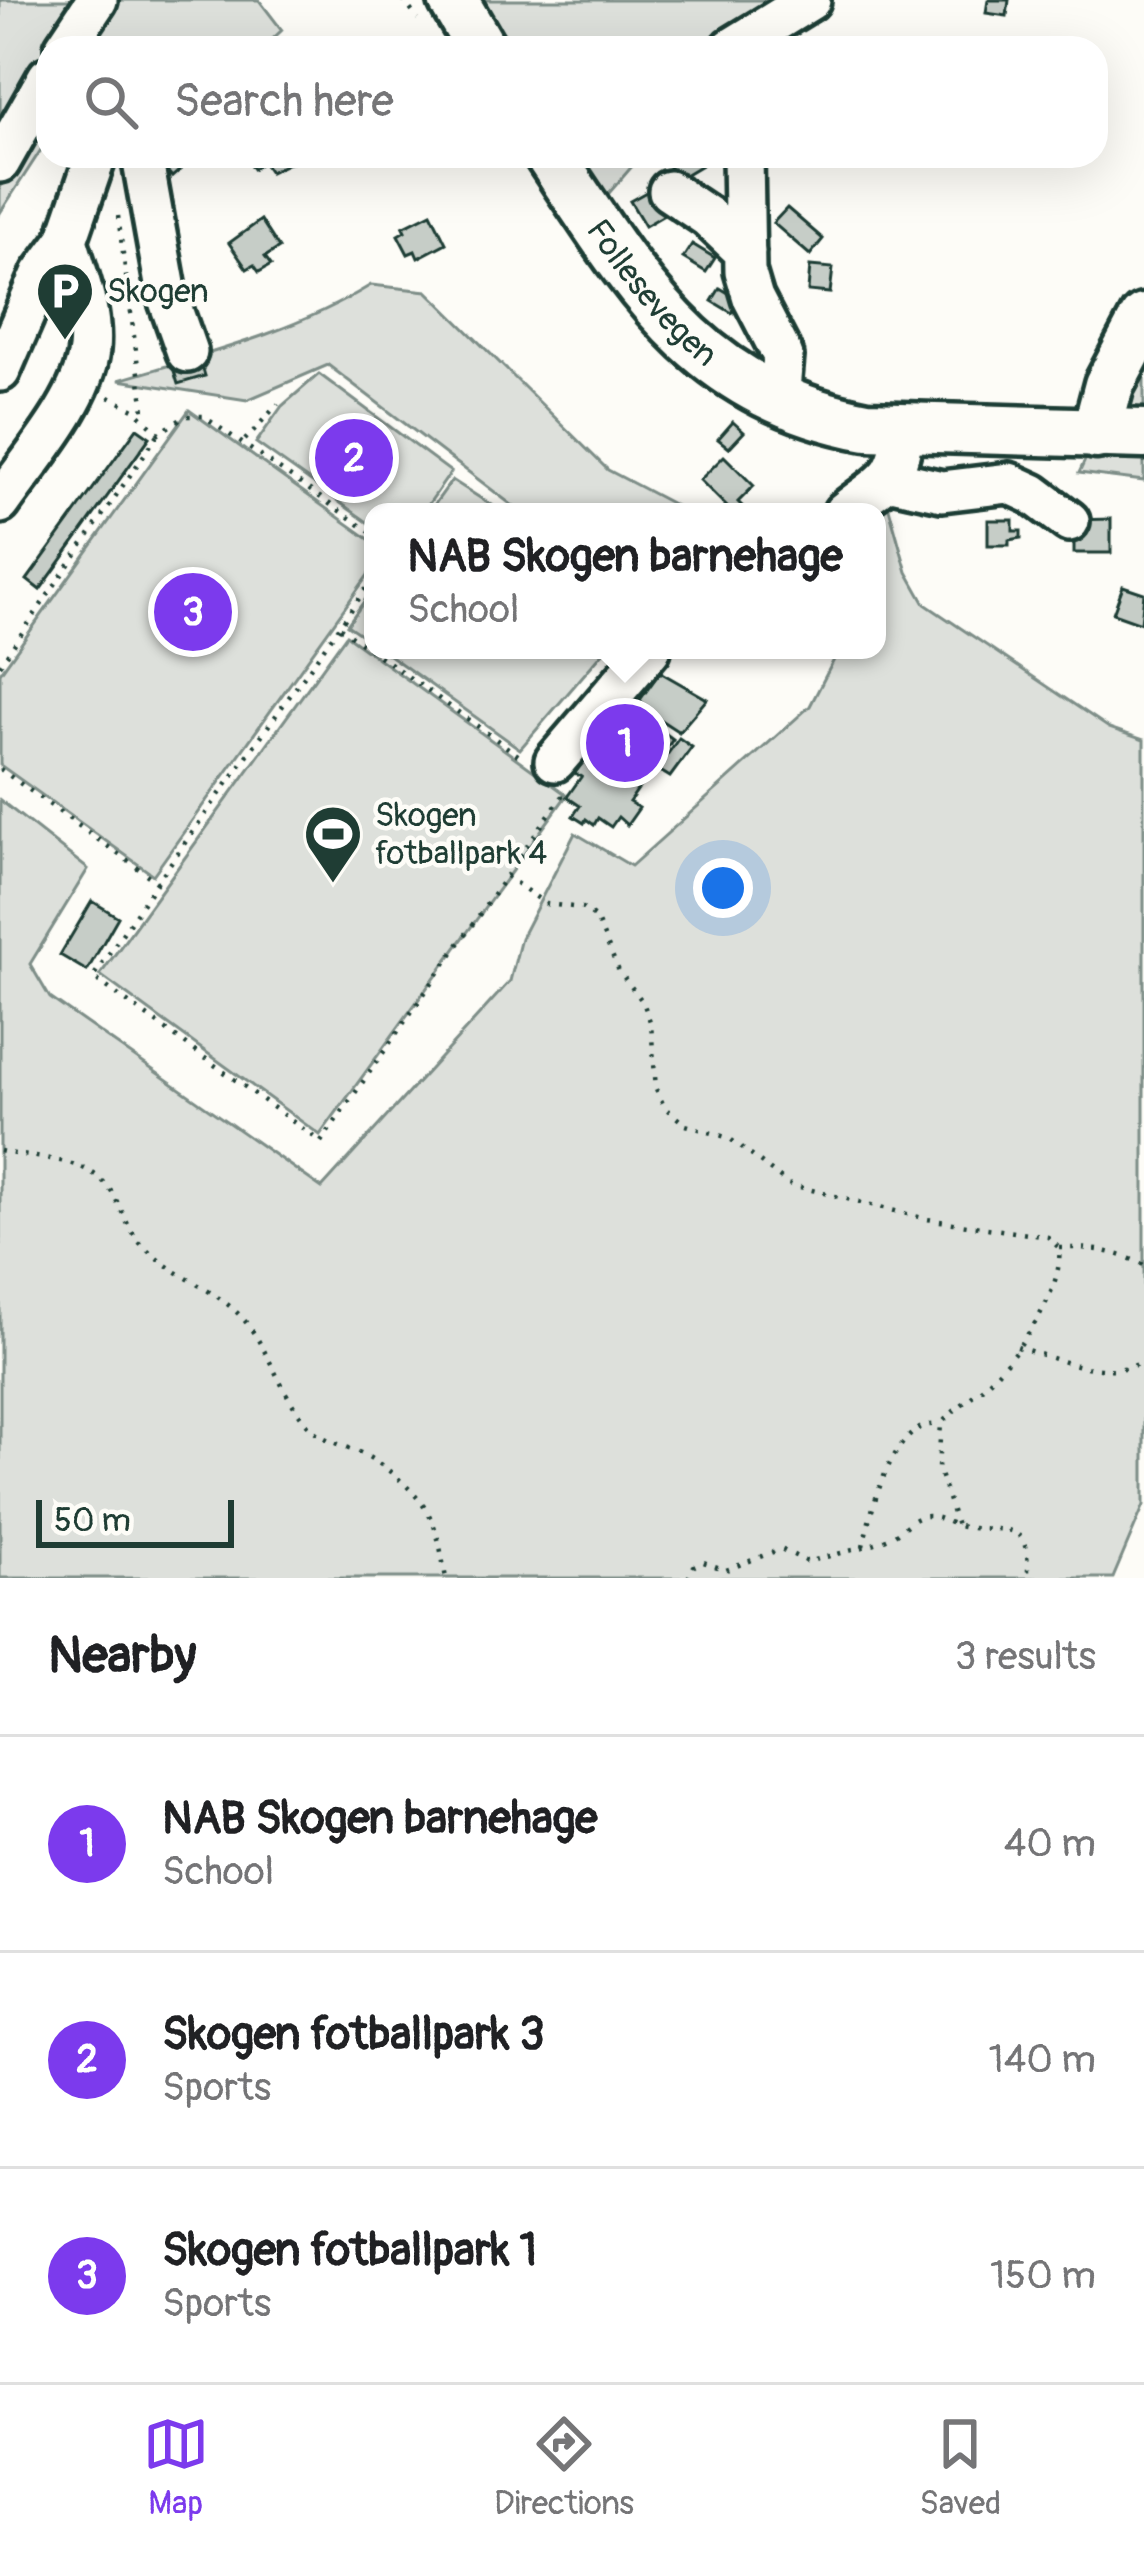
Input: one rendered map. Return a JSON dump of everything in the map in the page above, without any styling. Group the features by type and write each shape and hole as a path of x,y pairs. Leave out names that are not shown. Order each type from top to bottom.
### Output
{"main road":[{"path":"453,0 474,36"},
{"name":"Follesevegen","path":"559,168 663,315 721,369 779,401 828,419 903,429 1144,434"},
{"path":"1096,434 1109,385 1139,331"},
{"path":"1139,331 1144,434"}],"street":[{"path":"76,36 98,0"},
{"path":"746,36 810,0"},
{"path":"0,162 36,98"},
{"path":"0,371 42,274 67,240 92,168"},
{"path":"144,168 167,295 187,352"},
{"name":"Follesevegen","path":"743,168 745,271 753,298 783,356 779,401"},
{"path":"669,191 708,217 745,252"},
{"path":"0,503 81,384 89,348 87,310 67,240"},
{"path":"856,503 887,479 901,461 903,429"},
{"path":"887,479 942,491 1009,482 1070,521"},
{"path":"555,760 642,659"}],"path":[{"path":"118,207 123,276 146,421"},
{"path":"81,384 134,409 159,433"},
{"path":"244,441 278,404"},
{"path":"0,665 159,433 186,416 203,416 244,441 364,527"},
{"path":"364,591 93,977 321,1142 562,796 555,760 522,760 384,659"},
{"path":"339,626 364,644"},
{"path":"0,769 157,882"},
{"path":"506,876 546,904 582,908 596,918 619,971 643,1002 651,1024 656,1089 665,1108 686,1125 729,1138 788,1184 927,1219 1048,1238 1059,1248 1090,1247 1144,1265"},
{"path":"0,1151 63,1160 95,1175 112,1190 144,1248 219,1297 243,1320 308,1425 330,1442 363,1454 400,1480 423,1505 436,1527 446,1578"},
{"path":"863,1546 884,1477 904,1444 921,1427 941,1424 986,1384 1047,1305 1056,1283 1059,1248"},
{"path":"1016,1346 1116,1371 1144,1361"},
{"path":"941,1424 938,1468 957,1526"},
{"path":"688,1578 694,1566 704,1562 726,1570 781,1549 808,1562 893,1537 909,1521 929,1515 957,1526 1007,1529 1021,1537 1028,1550 1028,1578"}],"shaded area":[{"path":"0,0 259,0 282,30 276,36 36,36 36,158 0,213"},
{"path":"431,0 788,0 740,36 465,36"},
{"path":"558,168 631,168 578,229"},
{"path":"371,285 427,291 608,470 671,503 509,503 328,365 247,400 119,380 280,329"},
{"path":"1144,334 1144,481 1079,473"},
{"path":"319,374 451,472 429,503 364,503 364,520 256,443 282,406"},
{"path":"189,410 364,536 364,581 153,875 0,765 0,673"},
{"path":"452,480 488,503 435,503"},
{"path":"887,501 907,572 925,604 1109,728 1144,740 1144,1505 1113,1578 0,1578 0,800 88,869 30,964 50,998 322,1188 510,981 521,938 575,833 631,866 810,706 834,659 886,659 886,503 882,503"},
{"path":"364,601 364,637 347,625"},
{"name":"Skogen fotballpark 4","path":"346,635 364,648 364,659 379,659 567,795 320,1135 100,975"},
{"path":"395,659 597,659 520,749"}],"building":[{"path":"988,0 1009,0 1007,16 986,13"},
{"path":"670,168 696,168 678,179"},
{"path":"657,186 671,211 645,226 630,201"},
{"path":"787,208 823,239 810,255 773,223"},
{"path":"431,213 446,243 418,258 415,251 408,254 398,235 405,231 403,227"},
{"path":"261,220 279,248 265,257 271,265 259,272 254,265 247,269 229,243"},
{"path":"692,244 715,258 706,272 683,258"},
{"path":"810,266 833,268 830,293 808,291"},
{"path":"720,288 740,300 732,313 712,301"},
{"path":"198,353 205,376 178,384 171,361"},
{"path":"733,422 744,432 729,448 718,439"},
{"path":"137,428 150,437 40,590 27,580"},
{"path":"724,456 754,486 739,503 723,503 700,480"},
{"path":"1111,519 1111,553 1074,553 1074,520"},
{"path":"988,520 1013,520 1013,531 1021,531 1021,538 1009,540 1009,545 988,545"},
{"path":"1123,586 1144,593 1141,623 1113,613"},
{"path":"660,672 707,699 679,732 659,719 654,725 673,739 629,802 639,808 627,825 618,817 611,827 598,818 594,825 586,819 584,823 573,816 580,806 567,797 581,777 575,773 596,744 602,748 630,708 646,719 651,713 640,700"},
{"path":"679,738 692,747 670,777 657,769"},
{"path":"92,901 118,917 87,971 60,955"}],"place":[{"name":"Skogen","path":"65,342"},
{"name":"Skogen fotballpark 3","path":"354,458"},
{"name":"Skogen fotballpark 1","path":"193,612"},
{"name":"NAB Skogen barnehage","path":"625,743"},
{"name":"Skogen fotballpark 4","path":"333,885"}]}
